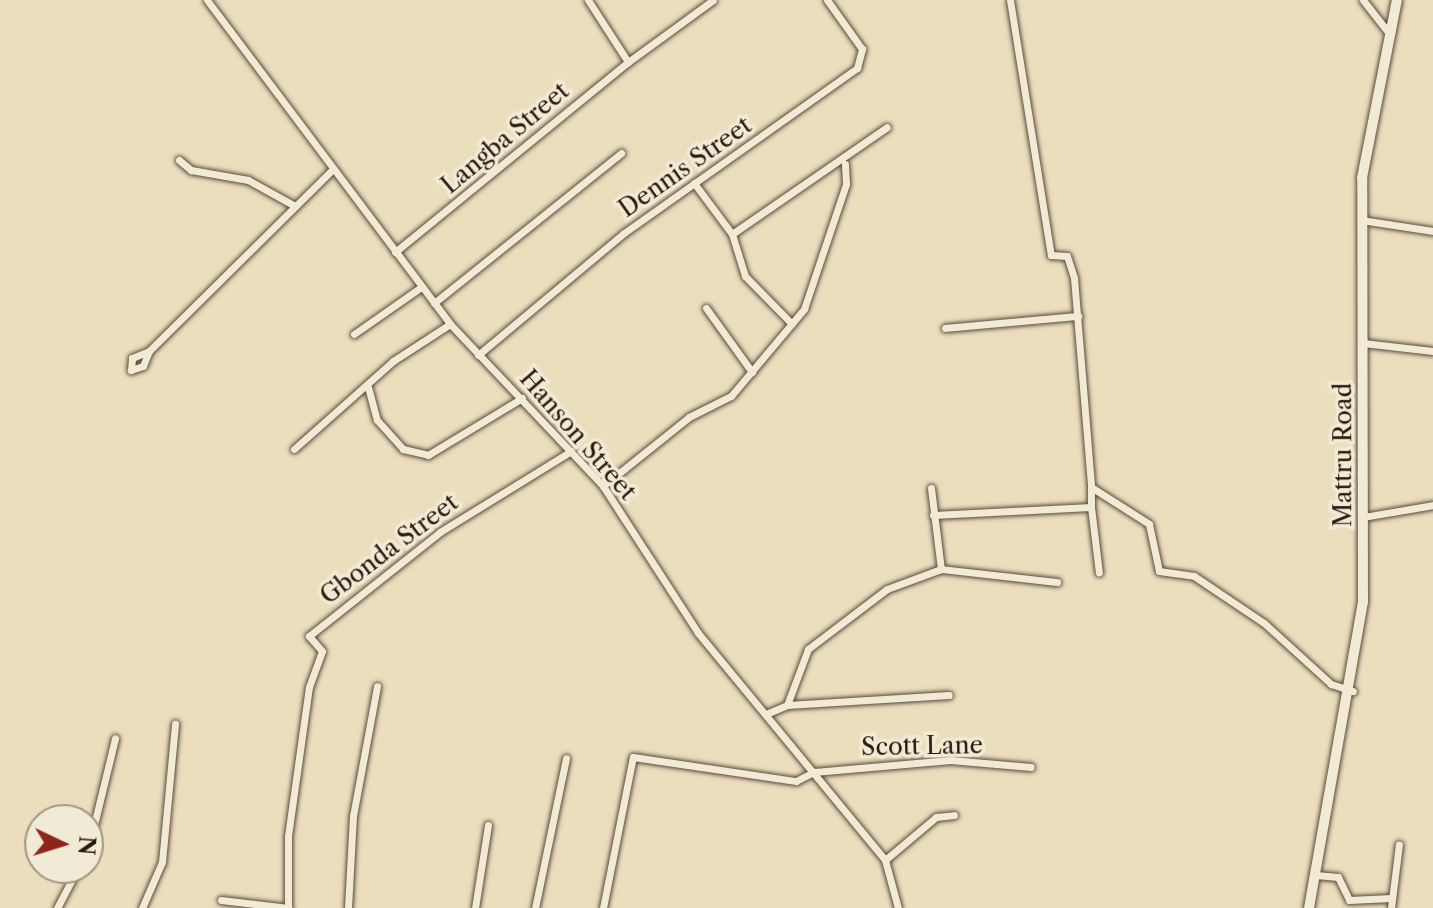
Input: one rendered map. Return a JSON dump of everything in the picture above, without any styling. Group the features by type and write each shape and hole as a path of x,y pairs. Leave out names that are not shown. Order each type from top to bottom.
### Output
{"main road":[{"name":"Mattru Road","path":"1309,908 1353,691 1363,517 1361,220 1364,146 1387,31 1397,0"}],"street":[{"name":"Hanson Street","path":"207,0 420,288 478,355 603,486 698,633 885,860 898,908"},
{"path":"588,0 628,62"},
{"name":"Langba Street","path":"395,252 628,62 713,0"},
{"name":"Dennis Street","path":"478,355 694,183 857,68 862,49 827,0"},
{"path":"1010,0 1051,255 1069,260 1078,316 1091,507 1099,573"},
{"path":"1363,0 1387,31"},
{"path":"732,234 887,127"},
{"path":"434,303 621,153"},
{"path":"179,160 191,170 248,180 295,206"},
{"path":"603,486 689,417 731,396 804,309 846,184 845,164"},
{"path":"149,351 331,171"},
{"path":"694,183 732,234 745,276 792,324"},
{"path":"1361,220 1433,231"},
{"path":"354,334 420,288"},
{"path":"706,308 752,372"},
{"path":"945,328 1078,316"},
{"path":"294,449 450,324"},
{"path":"1363,343 1433,351"},
{"path":"368,387 377,420 403,449 428,455 522,398"},
{"name":"Gbonda Street","path":"288,908 288,836 309,687 322,651 309,636 440,532 571,451"},
{"path":"1091,487 1149,524 1159,571 1194,576 1264,623 1331,684 1353,691"},
{"path":"931,488 941,569"},
{"path":"1363,517 1433,505"},
{"path":"933,515 1091,507"},
{"path":"787,705 808,649 828,629 887,589 941,569 1057,582"},
{"path":"348,908 353,816 377,686"},
{"path":"766,714 787,705 949,695"},
{"path":"142,908 162,862 175,724"},
{"path":"99,804 115,738"},
{"name":"Scott Lane","path":"603,908 633,757 796,781 814,772 950,760 1031,767"},
{"path":"535,908 566,758"},
{"path":"885,860 936,817 954,815"},
{"path":"475,908 488,825"},
{"path":"1391,908 1399,844"},
{"path":"1316,875 1338,877 1349,900 1391,898"},
{"path":"57,908 70,884"},
{"path":"221,900 288,908"}]}
